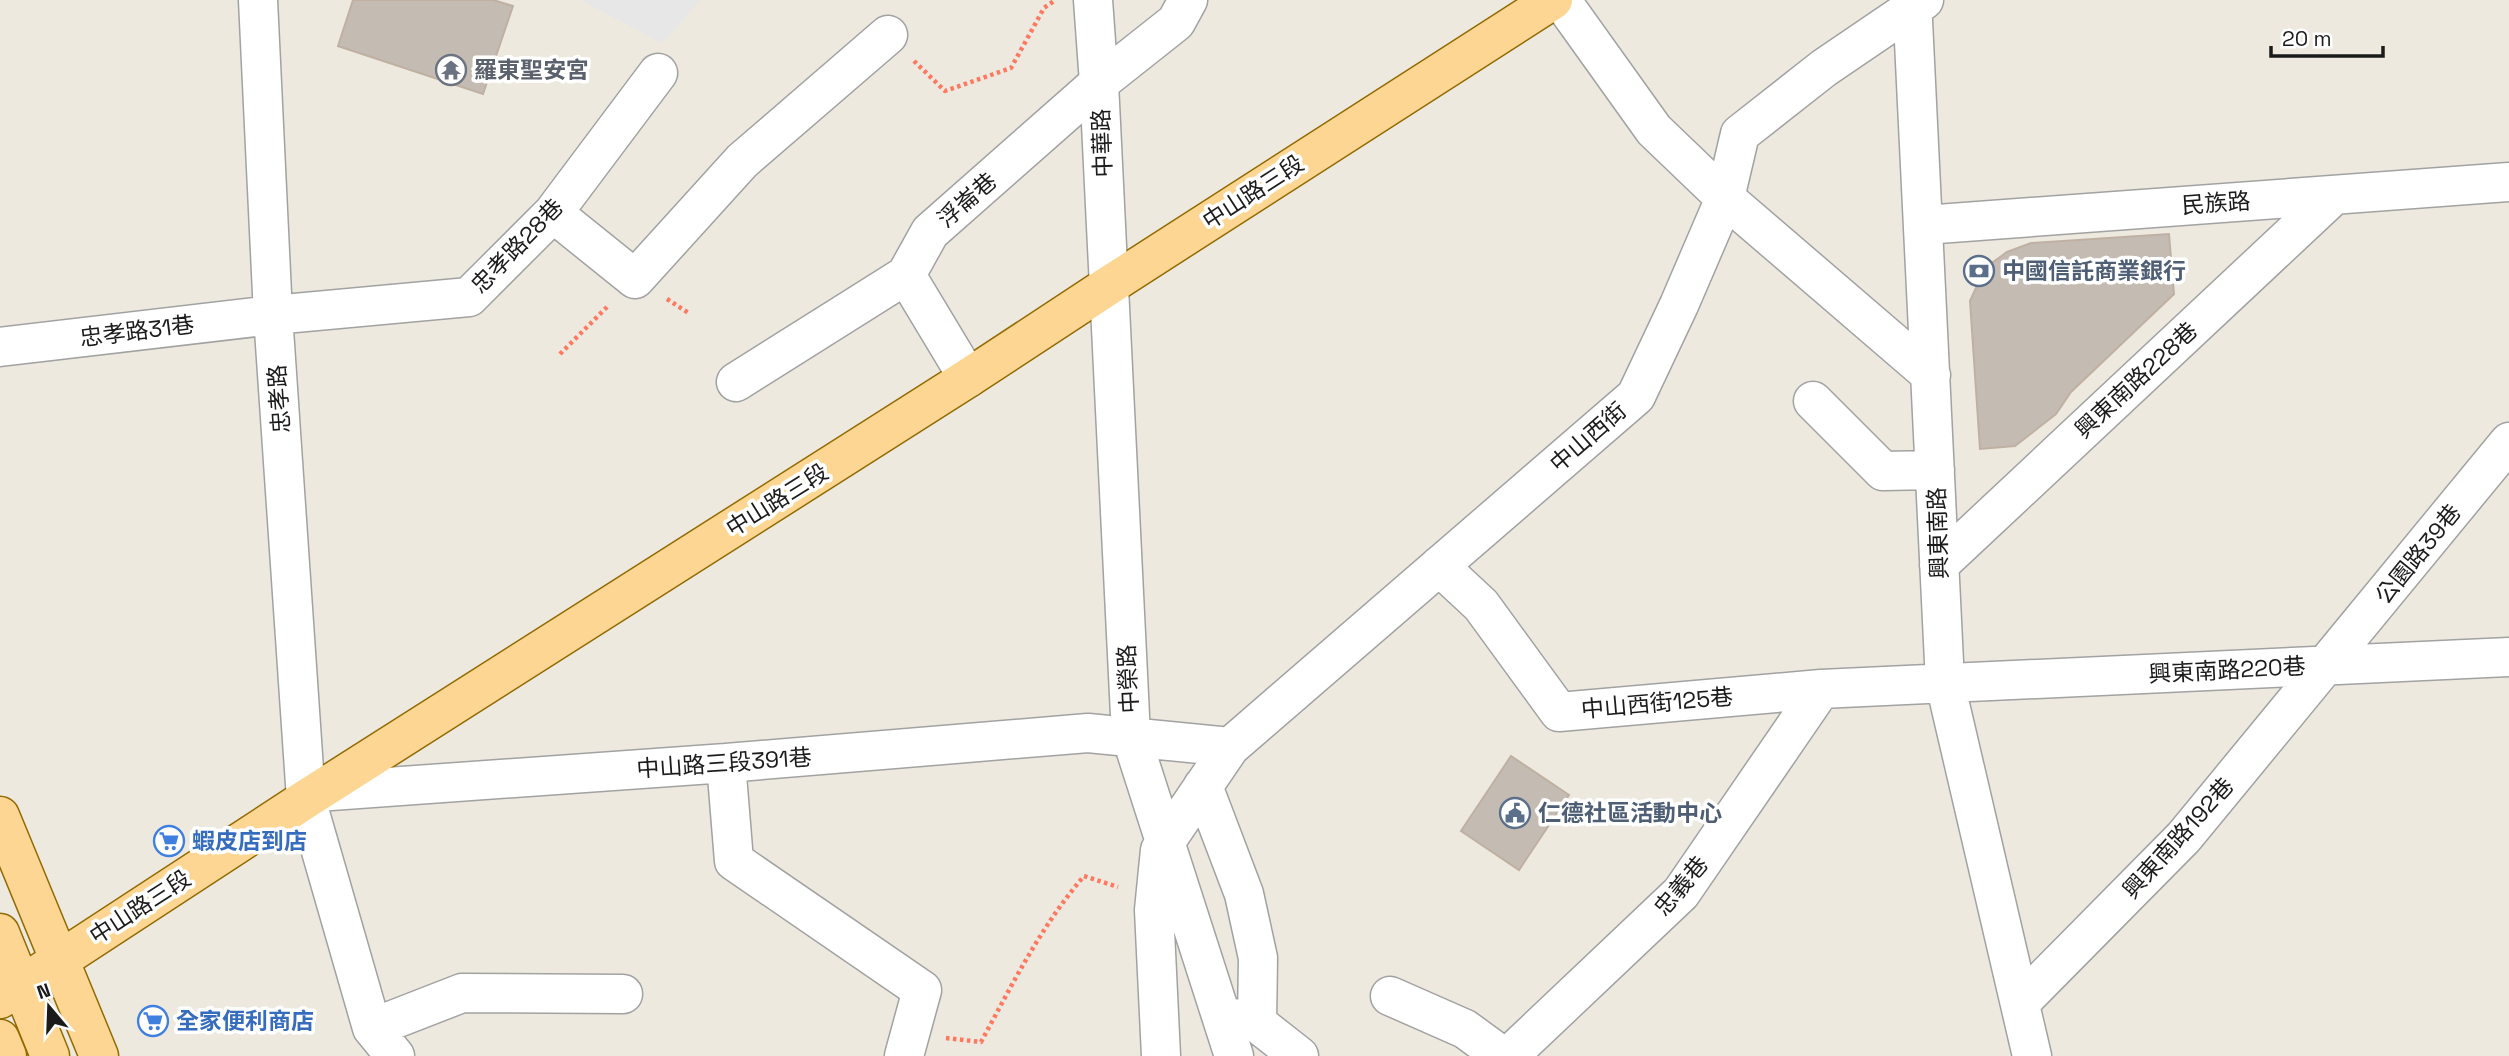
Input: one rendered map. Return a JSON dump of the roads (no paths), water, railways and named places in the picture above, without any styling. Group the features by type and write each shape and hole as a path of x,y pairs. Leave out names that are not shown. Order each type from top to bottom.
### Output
{"main road":[{"name":"中山路三段","path":"10,992 312,795 968,378 1553,0"},
{"path":"0,816 99,1056"},
{"path":"0,933 10,992 50,1056"},
{"path":"0,1039 7,1056"}],"street":[{"name":"忠孝路","path":"258,0 274,315 312,795 383,1042"},
{"name":"中華路","path":"1093,0 1108,286"},
{"name":"浮崙巷","path":"736,382 906,275 930,232 1099,83 1176,22 1188,0"},
{"path":"1560,0 1654,130 1725,198 1931,374"},
{"name":"中山西街","path":"1166,840 1230,747 1636,396 1725,198 1740,134 1825,68 1917,3"},
{"name":"興東南路","path":"1917,3 1924,225 1945,682 2032,1056"},
{"path":"553,213 635,279 742,162 888,35"},
{"name":"忠孝路28巷","path":"274,315 469,297 553,213 658,74"},
{"name":"民族路","path":"1924,225 2509,181"},
{"name":"興東南路228巷","path":"1939,565 2334,195"},
{"path":"906,275 968,378"},
{"name":"中榮路","path":"1108,286 1131,736 1166,840 1239,1020 1234,1056"},
{"name":"忠孝路31巷","path":"0,347 274,315"},
{"path":"1813,401 1883,471 1935,470"},
{"name":"公園路39巷","path":"2327,665 2509,442"},
{"name":"中山西街125巷","path":"1438,566 1481,605 1559,712 1821,689 1945,682"},
{"name":"興東南路220巷","path":"1945,682 2509,657"},
{"name":"興東南路192巷","path":"2020,1003 2184,837 2327,665"},
{"name":"忠義巷","path":"1509,1056 1681,893 1821,689"},
{"name":"中山路三段391巷","path":"312,795 1088,733 1131,736"},
{"path":"1131,736 1230,747"},
{"path":"726,763 734,860 922,990 907,1044"},
{"path":"1203,786 1247,907 1258,958 1239,1020 1299,1056"},
{"path":"1161,1056 1155,896 1160,850 1166,840"},
{"path":"383,1042 462,993 623,994"},
{"path":"1390,996 1465,1029 1502,1056"}],"place":[{"name":"羅東聖安宮","path":"451,70"},
{"name":"中國信託商業銀行","path":"1979,271"},
{"name":"仁德社區活動中心","path":"1515,813"},
{"name":"蝦皮店到店","path":"169,841"},
{"name":"全家便利商店","path":"153,1021"}]}
